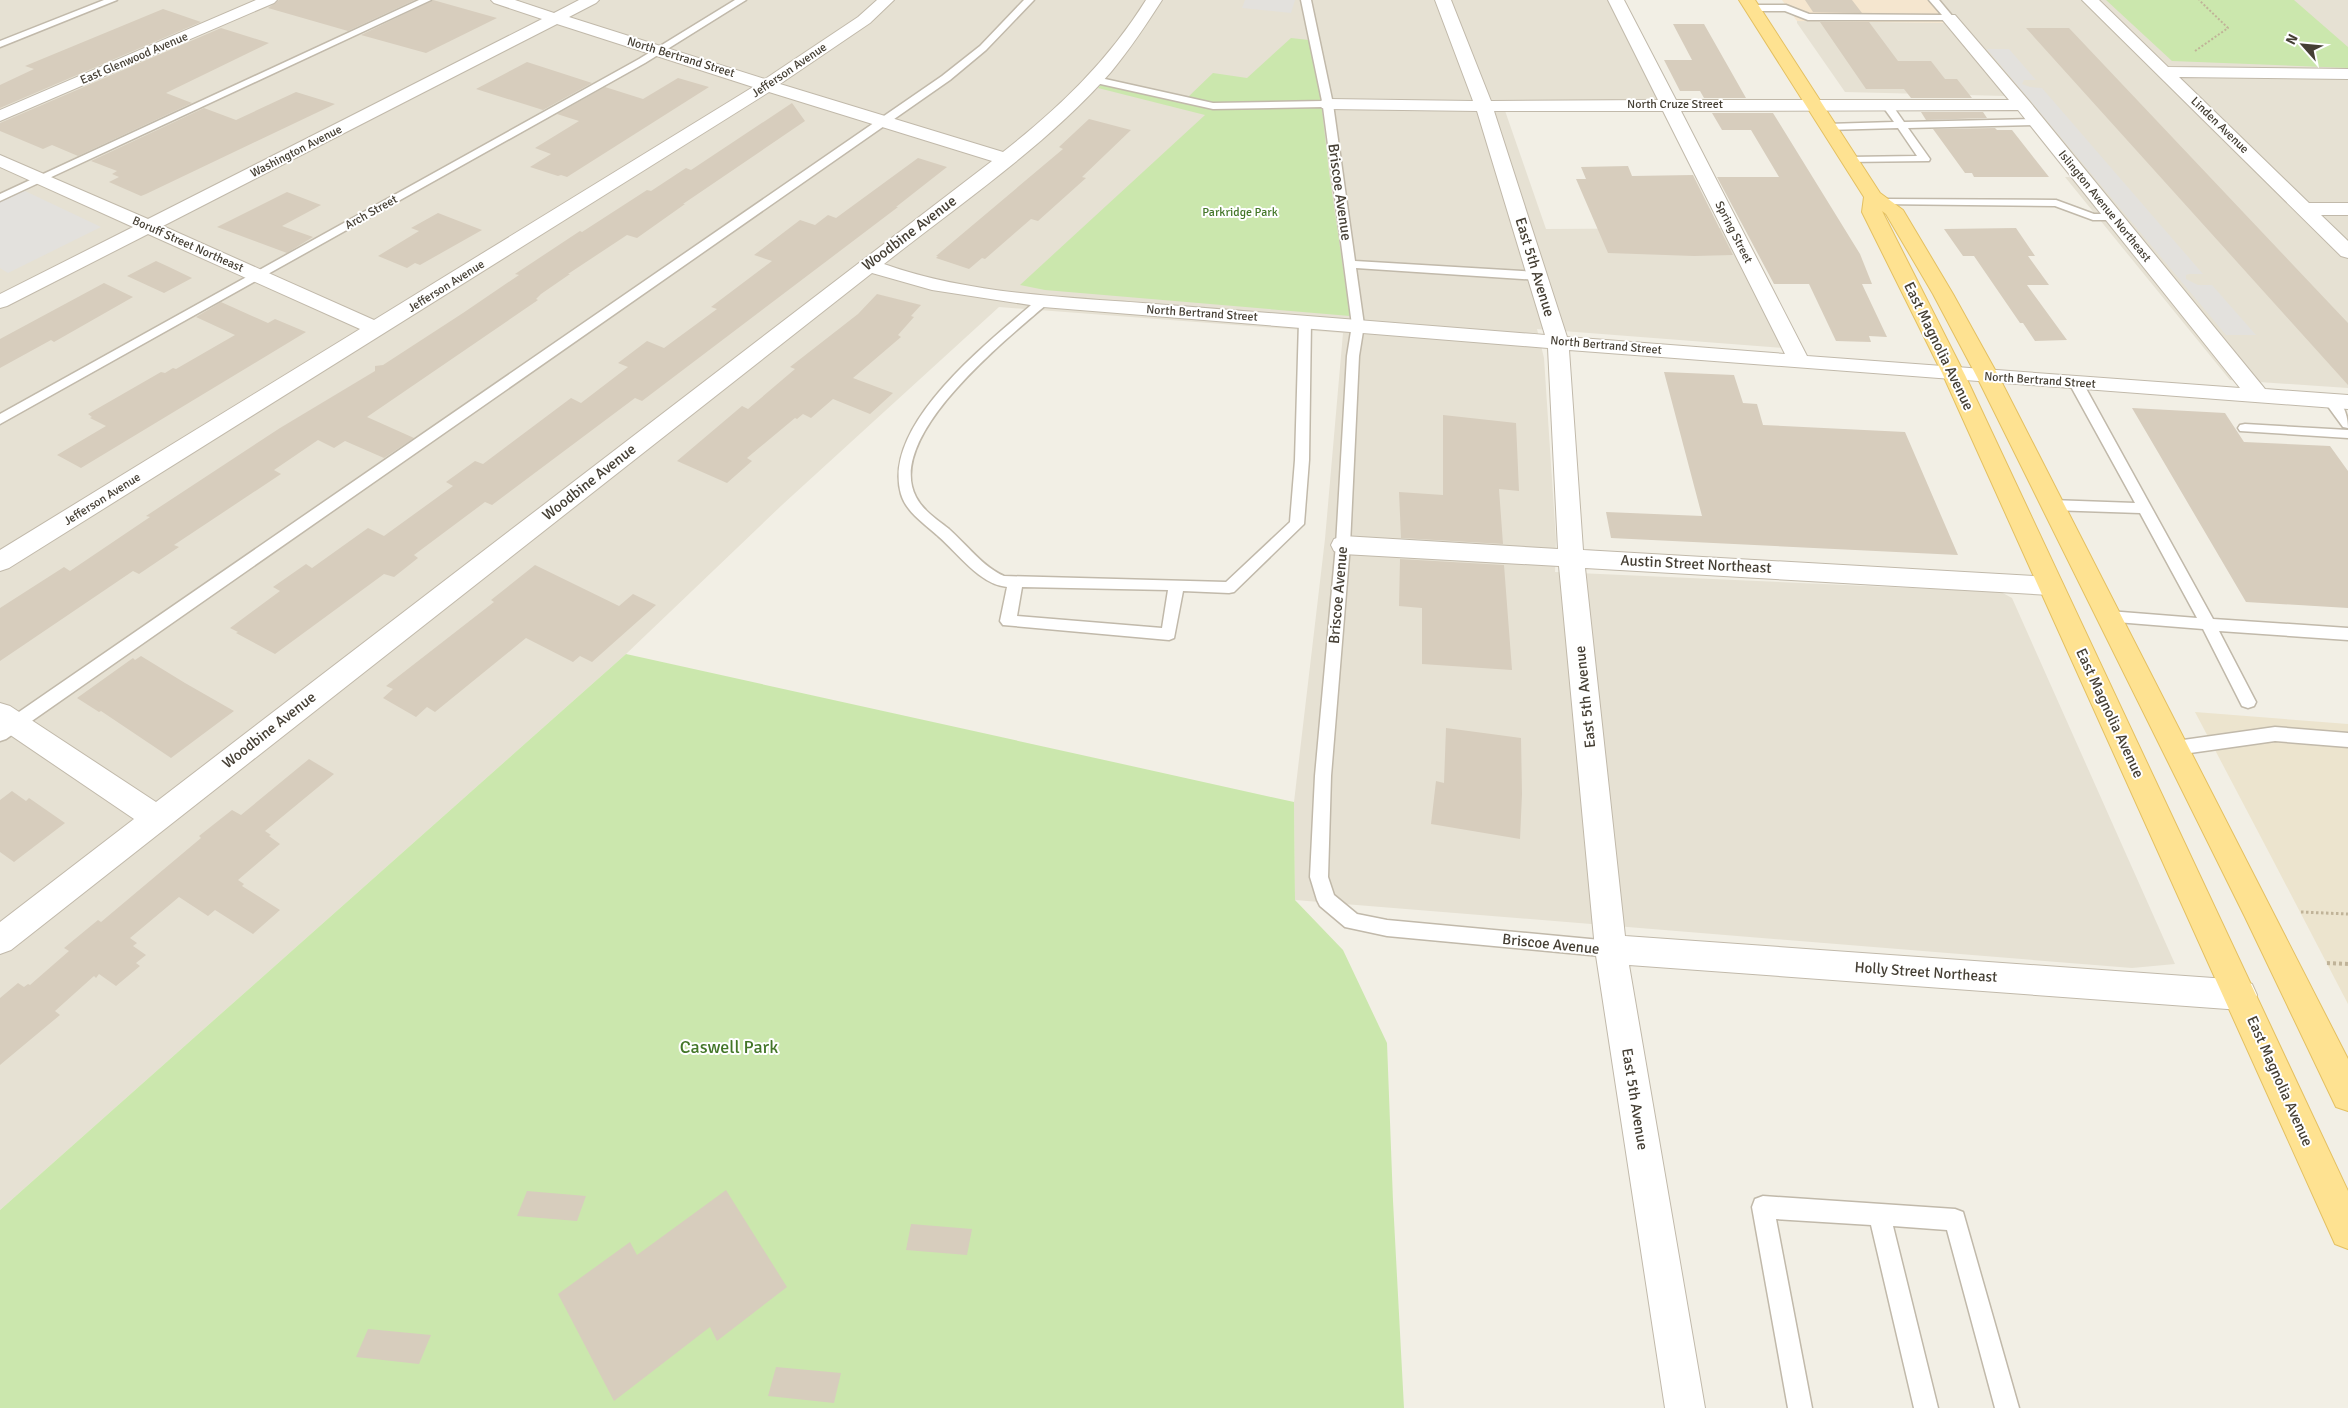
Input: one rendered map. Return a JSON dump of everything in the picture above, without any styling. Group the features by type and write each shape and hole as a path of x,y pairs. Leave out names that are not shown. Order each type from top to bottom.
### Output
{"main road":[{"name":"East Magnolia Avenue","path":"1749,4 1849,160 1878,199 1893,210 1904,227 1988,377 2051,505 2176,748 2348,1095"},
{"name":"East Magnolia Avenue","path":"1878,199 1872,212 1954,375 2348,1231"}],"street":[{"name":"East Glenwood Avenue","path":"0,116 269,0"},
{"name":"North Bertrand Street","path":"499,0 884,123 1006,159"},
{"name":"Washington Avenue","path":"0,302 591,0"},
{"name":"Jefferson Avenue","path":"0,562 768,85 864,20 886,0"},
{"name":"Woodbine Avenue","path":"0,940 1006,159 1052,121 1096,80 1115,58 1154,0"},
{"name":"East 5th Avenue","path":"1442,0 1484,106 1558,341 1571,557 1611,949 1685,1408"},
{"name":"Spring Street","path":"1616,0 1799,361"},
{"name":"Linden Avenue","path":"2090,0 2166,72 2348,252"},
{"name":"Islington Avenue Northeast","path":"1949,18 2037,122 2259,396"},
{"path":"2166,72 2348,74"},
{"name":"North Cruze Street","path":"1328,104 1484,106 1669,104 2023,105"},
{"name":"Boruff Street Northeast","path":"0,160 376,329"},
{"path":"2306,209 2348,209"},
{"name":"North Bertrand Street","path":"868,265 958,290 1043,301 1558,341 1954,375 2340,402"},
{"name":"Austin Street Northeast","path":"1343,545 2050,586"},
{"path":"5,724 156,818"},
{"name":"Holly Street Northeast","path":"1611,949 2241,995"}],"lane":[{"path":"0,44 112,0"},
{"path":"0,198 426,0"},
{"name":"Arch Street","path":"0,420 660,50 740,0"},
{"path":"5,724 884,123 946,78 983,48 1029,0"},
{"name":"Briscoe Avenue","path":"1306,0 1328,104 1358,325 1353,356 1343,545 1321,817 1319,877 1326,900 1352,921 1387,928 1611,949"},
{"path":"1934,0 1949,18"},
{"path":"1749,4 1786,8 1808,17 1949,18"},
{"path":"1096,80 1213,106 1328,104"},
{"path":"1849,160 1925,159 1886,104"},
{"path":"1827,127 2037,122"},
{"path":"1878,199 2056,203 2093,217 2114,217"},
{"path":"1350,264 1538,276"},
{"path":"1043,301 971,367 925,416 912,439 903,468 904,486 908,497 923,516 998,580 1229,588 1297,524 1302,460 1302,386 1305,321"},
{"path":"2076,383 2208,624 2248,702"},
{"path":"2340,402 2348,424"},
{"path":"2245,428 2348,434"},
{"path":"2051,505 2144,508"},
{"path":"1016,580 1008,621 1169,634 1176,585"},
{"path":"2110,617 2348,634"},
{"path":"2176,748 2275,734 2348,740"},
{"path":"1800,1408 1763,1207 1954,1220 2007,1408"},
{"path":"1879,1214 1926,1408"}],"path":[{"path":"2166,72 2228,28 2199,0"},
{"path":"2301,912 2348,914"},
{"path":"2327,963 2348,964"}],"shaded area":[{"path":"0,0 1612,0 1662,99 1502,102 1546,229 1721,228 1784,348 1537,329 1544,358 1556,540 1555,572 2001,592 2012,598 2175,964 2132,968 1295,900 1294,802 1325,539 1343,333 999,307 782,505 626,654 0,1210"},
{"path":"1245,0 1295,0 1291,13 1242,8"},
{"path":"1782,0 1934,0 1953,23 1797,21"},
{"path":"1934,0 2348,0 2348,388 2230,380 2065,177 2072,177 2006,96 1845,92 1797,23 1797,21 1952,23"},
{"path":"1987,49 2009,49 2036,80 2024,80 2022,84 2042,88 2203,274 2189,274 2186,275 2186,279 2198,285 2212,285 2256,335 2226,335"},
{"path":"23,190 101,227 8,273 0,268 0,201"},
{"path":"2195,712 2348,724 2348,1004 2275,864"}],"green space":[{"path":"2106,0 2294,0 2348,47 2348,68 2172,61"},
{"name":"Parkridge Park","path":"1291,38 1309,40 1319,82 1329,172 1350,316 1045,290 1020,285 1205,115 1098,88 1107,79 1187,98 1213,73 1247,78"},
{"name":"Caswell Park","path":"626,654 1294,802 1295,900 1343,950 1387,1043 1404,1408 0,1408 0,1210"}],"building":[{"path":"279,0 415,0 348,31 268,8"},
{"path":"433,0 497,18 426,53 361,35"},
{"path":"1805,0 1852,0 1862,13 1813,12"},
{"path":"163,9 201,22 0,108 0,85 34,69 25,66"},
{"path":"1820,22 1869,22 1898,61 1931,61 1945,79 1957,79 1972,98 1911,98 1904,89 1866,89"},
{"path":"1673,24 1704,24 1746,98 1704,98 1700,91 1680,91 1664,60 1692,60"},
{"path":"221,28 269,43 166,93 192,103 78,156 52,145 43,149 0,131 0,123"},
{"path":"2026,28 2069,28 2348,323 2348,385"},
{"path":"527,62 592,83 543,110 476,89"},
{"path":"678,78 709,87 567,177 530,167 551,154 535,148 579,121 557,114 605,87 643,99"},
{"path":"296,92 335,104 141,196 109,182 119,177 112,174 117,171 91,161 204,108 236,120"},
{"path":"792,103 805,121 683,204 685,204 637,238 627,235 568,274 570,274 541,294 536,299 538,300 367,417 414,438 384,458 345,441 334,448 318,440 274,470 281,474 174,545 179,547 139,574 133,571 0,661 0,608 64,567 70,571 150,517 146,516 280,428 375,371 375,366 383,365 463,313 519,275 515,274 580,231 582,232 647,190 651,191 686,168 691,170"},
{"path":"1921,112 1983,112 1987,118 1926,120"},
{"path":"1712,113 1773,113 1860,254 1872,284 1862,284 1887,337 1869,336 1871,342 1836,341 1809,284 1774,284 1717,177 1779,177 1751,130 1722,130"},
{"path":"1089,119 1131,130 1082,177 1086,178 1038,221 1031,219 985,259 982,258 969,269 936,258 938,256 936,256 1063,149 1059,147"},
{"path":"1995,128 1997,130 2012,130 2049,177 1974,177 1972,173 1965,173 1933,129"},
{"path":"918,158 947,167 896,207 898,207 642,401 635,398 492,505 485,502 414,555 418,558 394,577 384,574 275,654 230,628 280,591 273,587 306,564 312,568 368,528 384,536 453,486 446,482 475,461 483,464 571,398 581,403 628,367 618,363 647,341 664,348 717,309 711,307 772,261 754,255 800,220 815,225 828,215 836,218"},
{"path":"1628,166 1632,176 1693,175 1733,255 1694,256 1608,253 1576,179 1586,179 1581,167"},
{"path":"287,192 321,205 282,226 313,237 287,253 217,227"},
{"path":"438,213 482,230 420,265 415,263 407,268 378,256 419,231 411,228"},
{"path":"2016,228 2035,256 2028,256 2049,285 2027,285 2067,340 2035,341 2023,323 2020,323 1974,256 1963,256 1944,229"},
{"path":"156,261 192,278 164,293 127,276"},
{"path":"104,283 133,297 54,342 51,340 0,368 0,339"},
{"path":"877,294 921,305 911,316 914,317 898,335 901,337 853,378 893,393 870,414 833,399 811,418 803,414 797,419 795,418 747,458 752,461 727,483 677,461 742,406 748,409 795,369 790,367 858,314"},
{"path":"221,302 268,323 275,319 306,332 81,468 57,455 106,426 90,418 92,417 88,414 161,372 165,373 173,368 176,369 235,335 196,317"},
{"path":"1664,372 1734,375 1743,403 1757,404 1763,425 1905,432 1958,555 1611,538 1606,512 1702,516"},
{"path":"2132,408 2225,413 2244,442 2330,446 2348,471 2348,608 2246,602"},
{"path":"1443,415 1516,423 1519,491 1499,489 1503,544 1401,538 1399,492 1443,495"},
{"path":"1400,559 1504,565 1512,670 1422,664 1422,608 1399,606"},
{"path":"535,565 619,606 633,594 656,605 592,662 580,656 573,662 526,638 435,712 427,707 416,717 383,698 393,689 386,686 494,602 491,600"},
{"path":"141,656 234,711 171,758 101,711 99,712 77,698 133,658 135,660"},
{"path":"1446,728 1521,738 1522,794 1520,839 1431,824 1436,781 1444,783"},
{"path":"309,759 334,774 265,831 280,844 238,880 244,884 242,886 280,910 253,934 215,910 208,916 179,897 130,938 137,943 133,946 146,955 136,963 140,966 116,986 99,974 96,978 94,976 55,1011 60,1015 0,1065 0,998 18,983 24,987 28,984 30,985 69,951 64,948 98,920 101,922 201,838 199,836 232,810 241,815"},
{"path":"12,791 26,801 29,798 65,823 14,862 0,852 0,800"},
{"path":"726,1190 787,1287 717,1341 710,1327 614,1401 558,1294 630,1242 637,1255"},
{"path":"527,1191 586,1196 577,1221 517,1216"},
{"path":"911,1224 972,1229 967,1255 906,1250"},
{"path":"368,1329 431,1335 419,1364 356,1357"},
{"path":"776,1367 841,1373 834,1403 768,1396"}]}
